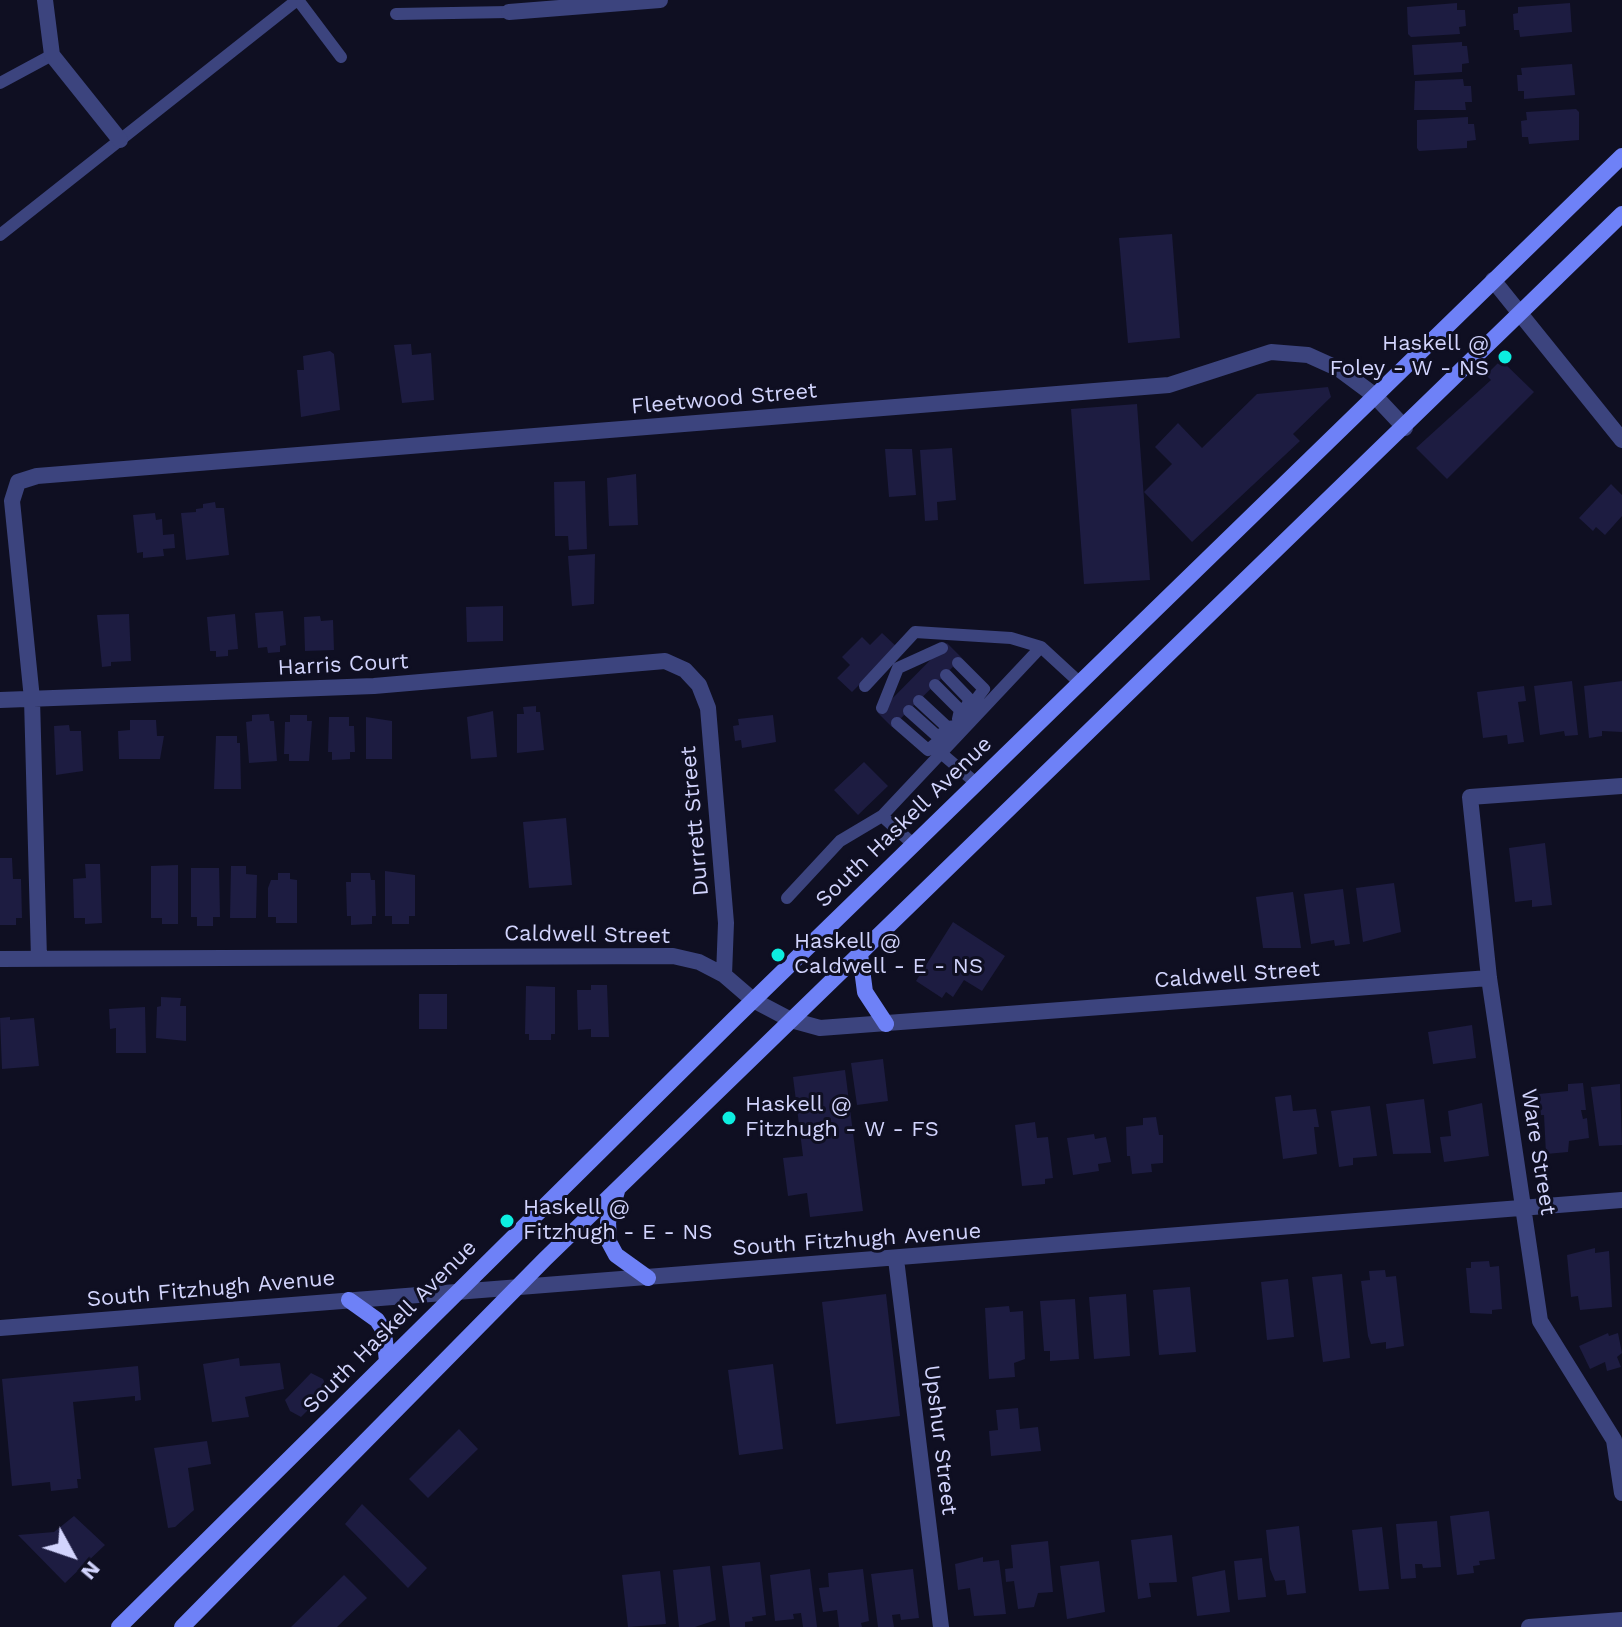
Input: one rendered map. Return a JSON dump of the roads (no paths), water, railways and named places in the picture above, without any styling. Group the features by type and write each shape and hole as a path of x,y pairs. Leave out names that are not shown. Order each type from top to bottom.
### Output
{"main road":[{"name":"South Haskell Avenue","path":"119,1627 753,1000 1622,156"},
{"path":"182,1627 618,1189 1622,214"},
{"path":"860,954 865,992 886,1024"},
{"path":"618,1189 608,1222 609,1242 616,1255 648,1278"},
{"path":"349,1300 377,1320 384,1331 387,1362"}],"street":[{"path":"45,0 52,55 120,140"},
{"path":"504,6 660,0"},
{"path":"1493,280 1622,440"},
{"name":"Fleetwood Street","path":"32,699 12,501 18,482 37,476 1169,385 1271,352 1308,355 1339,369 1374,395 1405,428"},
{"name":"Harris Court","path":"0,700 374,686 665,661 685,670"},
{"name":"Durrett Street","path":"685,670 699,685 708,708 726,923 724,975"},
{"path":"32,699 39,959"},
{"name":"Ware Street","path":"1622,786 1470,797 1489,978 1540,1321 1614,1440 1622,1493"},
{"name":"Caldwell Street","path":"0,959 655,955 699,962 724,975 753,1000 791,1020 820,1028 1489,978"},
{"name":"South Fitzhugh Avenue","path":"0,1328 458,1289 648,1278 1622,1200"},
{"name":"Upshur Street","path":"896,1259 941,1627"},
{"path":"1529,1627 1622,1620"}],"lane":[{"path":"0,235 297,0 341,57"},
{"path":"396,14 504,6"},
{"path":"0,83 52,55"},
{"path":"865,686 893,664 915,632 1011,638 1041,647 1079,682"},
{"path":"897,723 928,750 959,729 1041,647"},
{"path":"893,664 942,648"},
{"path":"893,664 931,659"},
{"path":"787,898 840,841 882,816 941,753 959,729 984,689 958,663"},
{"path":"893,664 920,670"},
{"path":"893,664 904,686"},
{"path":"893,664 894,697"},
{"path":"882,708 893,664"},
{"path":"946,675 970,700 959,729"},
{"path":"935,685 960,710 959,729"},
{"path":"919,701 947,727 959,729"},
{"path":"909,711 937,736 959,729"},
{"path":"941,753 976,783"},
{"path":"882,816 913,844"}],"place":[{"name":"Haskell @ Foley - W - NS","path":"1505,357"},
{"name":"Haskell @ Caldwell - E - NS","path":"778,955"},
{"name":"Haskell @ Fitzhugh - W - FS","path":"729,1118"},
{"name":"Haskell @ Fitzhugh - E - NS","path":"507,1221"}]}
